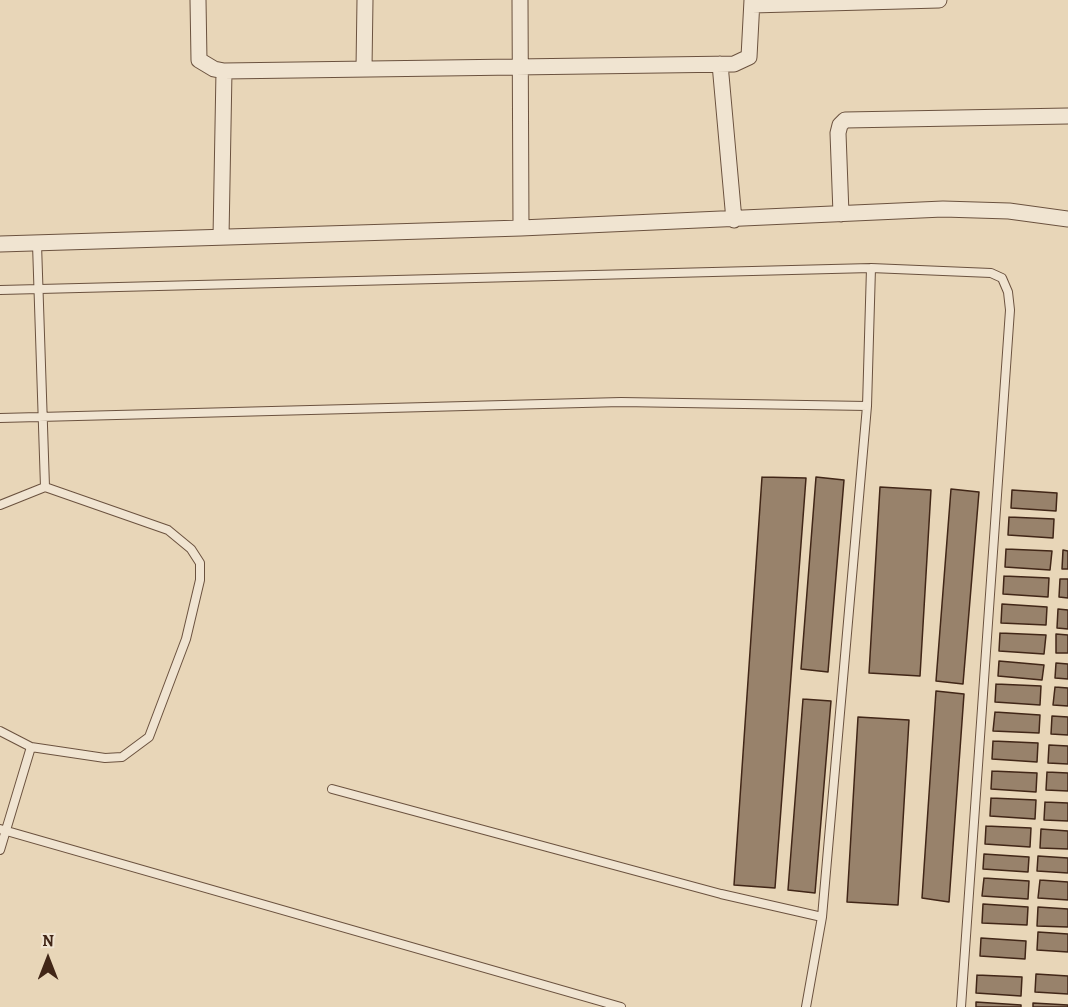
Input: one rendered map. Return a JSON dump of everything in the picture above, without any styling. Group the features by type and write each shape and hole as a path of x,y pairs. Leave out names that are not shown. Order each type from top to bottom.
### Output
{"street":[{"path":"198,0 200,60 214,69 224,71 519,65 734,64 750,57 752,2 939,0"},
{"path":"364,68 365,0"},
{"path":"520,0 521,228"},
{"path":"720,64 734,220"},
{"path":"221,237 224,71"},
{"path":"841,214 838,133 840,124 846,120 1068,116"},
{"path":"0,244 521,228 973,209 1068,219"}],"lane":[{"path":"37,244 45,487"},
{"path":"806,1007 822,917 867,406 871,268"},
{"path":"0,290 871,268 991,273 1002,278 1008,292 1010,310 961,1007"},
{"path":"0,418 42,415 621,402 867,406"},
{"path":"0,505 45,487 168,530 191,549 200,563 200,580 186,639 149,737 122,757 95,757 31,747 0,731"},
{"path":"0,850 3,830 31,747"},
{"path":"332,789 721,894 822,917"},
{"path":"3,830 621,1007"}],"building":[{"path":"762,477 806,478 775,888 734,885"},
{"path":"816,477 844,480 828,672 801,669"},
{"path":"880,487 931,490 920,676 869,673"},
{"path":"951,489 979,492 963,684 936,681"},
{"path":"1012,490 1057,493 1056,511 1011,508"},
{"path":"1009,517 1054,519 1053,538 1008,535"},
{"path":"1006,549 1052,551 1050,570 1005,567"},
{"path":"1063,550 1068,551 1068,569 1062,569"},
{"path":"1004,576 1049,578 1048,597 1003,594"},
{"path":"1060,579 1068,579 1068,598 1059,597"},
{"path":"1002,604 1047,607 1046,625 1001,623"},
{"path":"1058,609 1068,610 1068,629 1057,628"},
{"path":"1000,633 1046,635 1044,654 999,651"},
{"path":"1056,634 1068,635 1068,653 1056,653"},
{"path":"999,661 1044,665 1042,680 998,676"},
{"path":"1056,663 1068,664 1068,679 1055,678"},
{"path":"996,684 1041,686 1040,705 995,702"},
{"path":"1055,687 1068,688 1068,706 1053,705"},
{"path":"936,691 964,694 949,902 922,898"},
{"path":"803,699 831,701 815,893 788,890"},
{"path":"995,712 1040,715 1039,733 993,731"},
{"path":"1052,716 1068,717 1068,735 1051,734"},
{"path":"858,717 909,720 898,905 847,902"},
{"path":"993,741 1038,743 1037,762 992,759"},
{"path":"1049,745 1068,746 1068,764 1048,763"},
{"path":"992,771 1037,773 1036,792 991,789"},
{"path":"1047,772 1068,773 1068,791 1046,790"},
{"path":"991,798 1036,800 1035,819 990,816"},
{"path":"1045,802 1068,803 1068,821 1044,820"},
{"path":"986,826 1031,828 1030,847 985,844"},
{"path":"1041,829 1068,831 1068,849 1040,848"},
{"path":"984,854 1029,857 1028,872 983,869"},
{"path":"1038,856 1068,858 1068,873 1037,871"},
{"path":"984,878 1029,881 1028,899 982,896"},
{"path":"1040,880 1068,882 1068,900 1038,898"},
{"path":"983,904 1028,907 1027,925 982,923"},
{"path":"1038,907 1068,909 1068,927 1037,926"},
{"path":"1038,932 1068,934 1068,952 1037,950"},
{"path":"981,938 1026,941 1025,959 980,956"},
{"path":"1036,974 1068,976 1068,994 1035,992"},
{"path":"977,975 1022,977 1021,996 976,993"},
{"path":"976,1002 1021,1005 1021,1007 976,1007"},
{"path":"1033,1003 1068,1005 1068,1007 1033,1007"}]}
